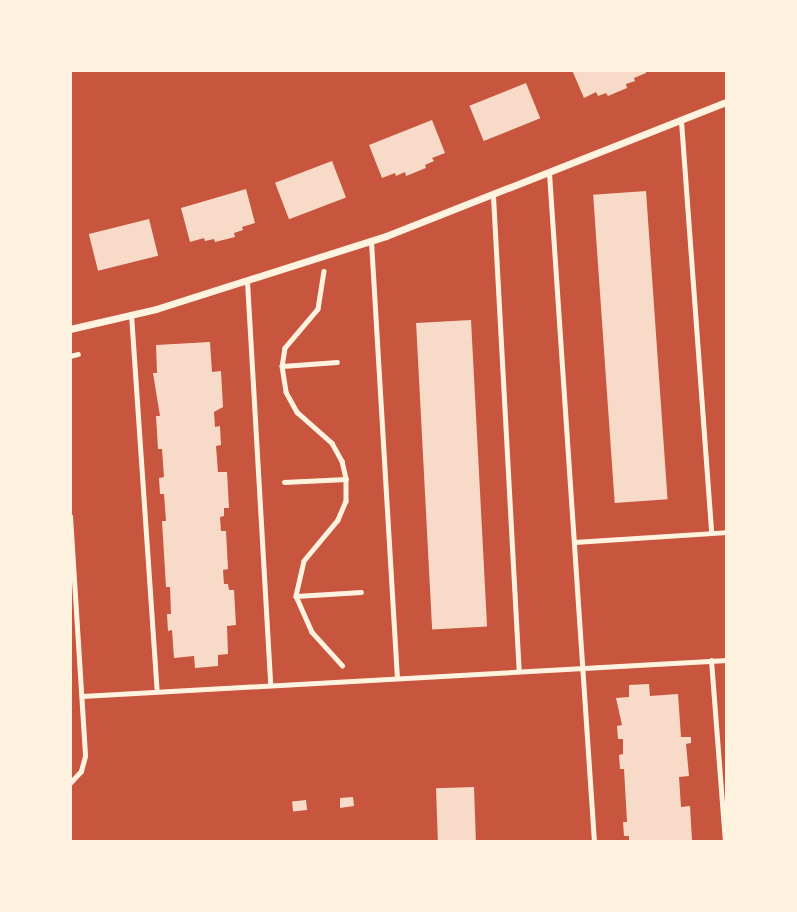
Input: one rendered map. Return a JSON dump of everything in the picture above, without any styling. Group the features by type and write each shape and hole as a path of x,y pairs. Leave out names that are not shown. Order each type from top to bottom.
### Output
{"street":[{"path":"70,328 131,314 247,281 371,241 493,196 727,102"}],"lane":[{"path":"681,121 711,533"},
{"path":"549,173 594,842"},
{"path":"493,196 519,671"},
{"path":"371,241 397,678"},
{"path":"247,281 270,685"},
{"path":"131,314 157,691"},
{"path":"70,516 85,756 81,771 70,783"},
{"path":"574,542 727,532"},
{"path":"711,660 725,842"},
{"path":"82,696 727,660"}],"path":[{"path":"324,265 323,290 318,309 285,348 282,366 286,392 297,412 332,443 342,461 346,479 346,501 338,520 304,561 296,596 301,614 312,632 344,669"},
{"path":"70,356 78,354"},
{"path":"282,366 337,362"},
{"path":"284,482 346,479"},
{"path":"296,596 360,592"}],"building":[{"path":"572,70 645,70 646,73 626,84 627,88 608,96 606,93 598,96 596,92 584,98"},
{"path":"526,83 540,118 484,141 469,106"},
{"path":"432,120 445,153 432,158 434,161 425,165 426,168 406,176 405,172 382,178 369,145"},
{"path":"332,161 346,197 289,219 275,183"},
{"path":"246,189 255,223 242,227 243,230 234,233 235,237 215,242 214,239 205,241 204,238 190,242 181,208"},
{"path":"646,191 668,499 615,503 593,195"},
{"path":"149,219 158,256 98,271 89,234"},
{"path":"471,320 487,627 432,629 416,323"},
{"path":"210,342 212,372 221,371 223,407 214,412 215,427 220,426 221,445 216,446 218,472 227,472 229,508 224,508 224,516 220,517 221,531 226,531 228,569 223,570 224,584 228,584 229,590 234,590 236,625 227,626 228,654 218,655 218,666 195,668 194,656 174,658 172,630 168,631 167,614 171,614 170,587 166,587 162,521 166,521 164,494 160,494 159,478 164,477 162,449 158,449 156,416 160,416 153,373 157,373 156,345"},
{"path":"649,684 650,696 678,694 681,737 691,737 691,743 686,744 689,776 679,777 681,807 690,806 692,840 696,842 629,842 629,836 624,836 623,822 627,822 624,769 620,769 619,755 623,754 623,739 618,739 617,726 622,725 616,698 629,697 629,685"},
{"path":"474,787 476,840 438,841 436,788"},
{"path":"353,797 354,806 340,808 340,798"},
{"path":"306,800 307,810 293,811 292,801"}]}
